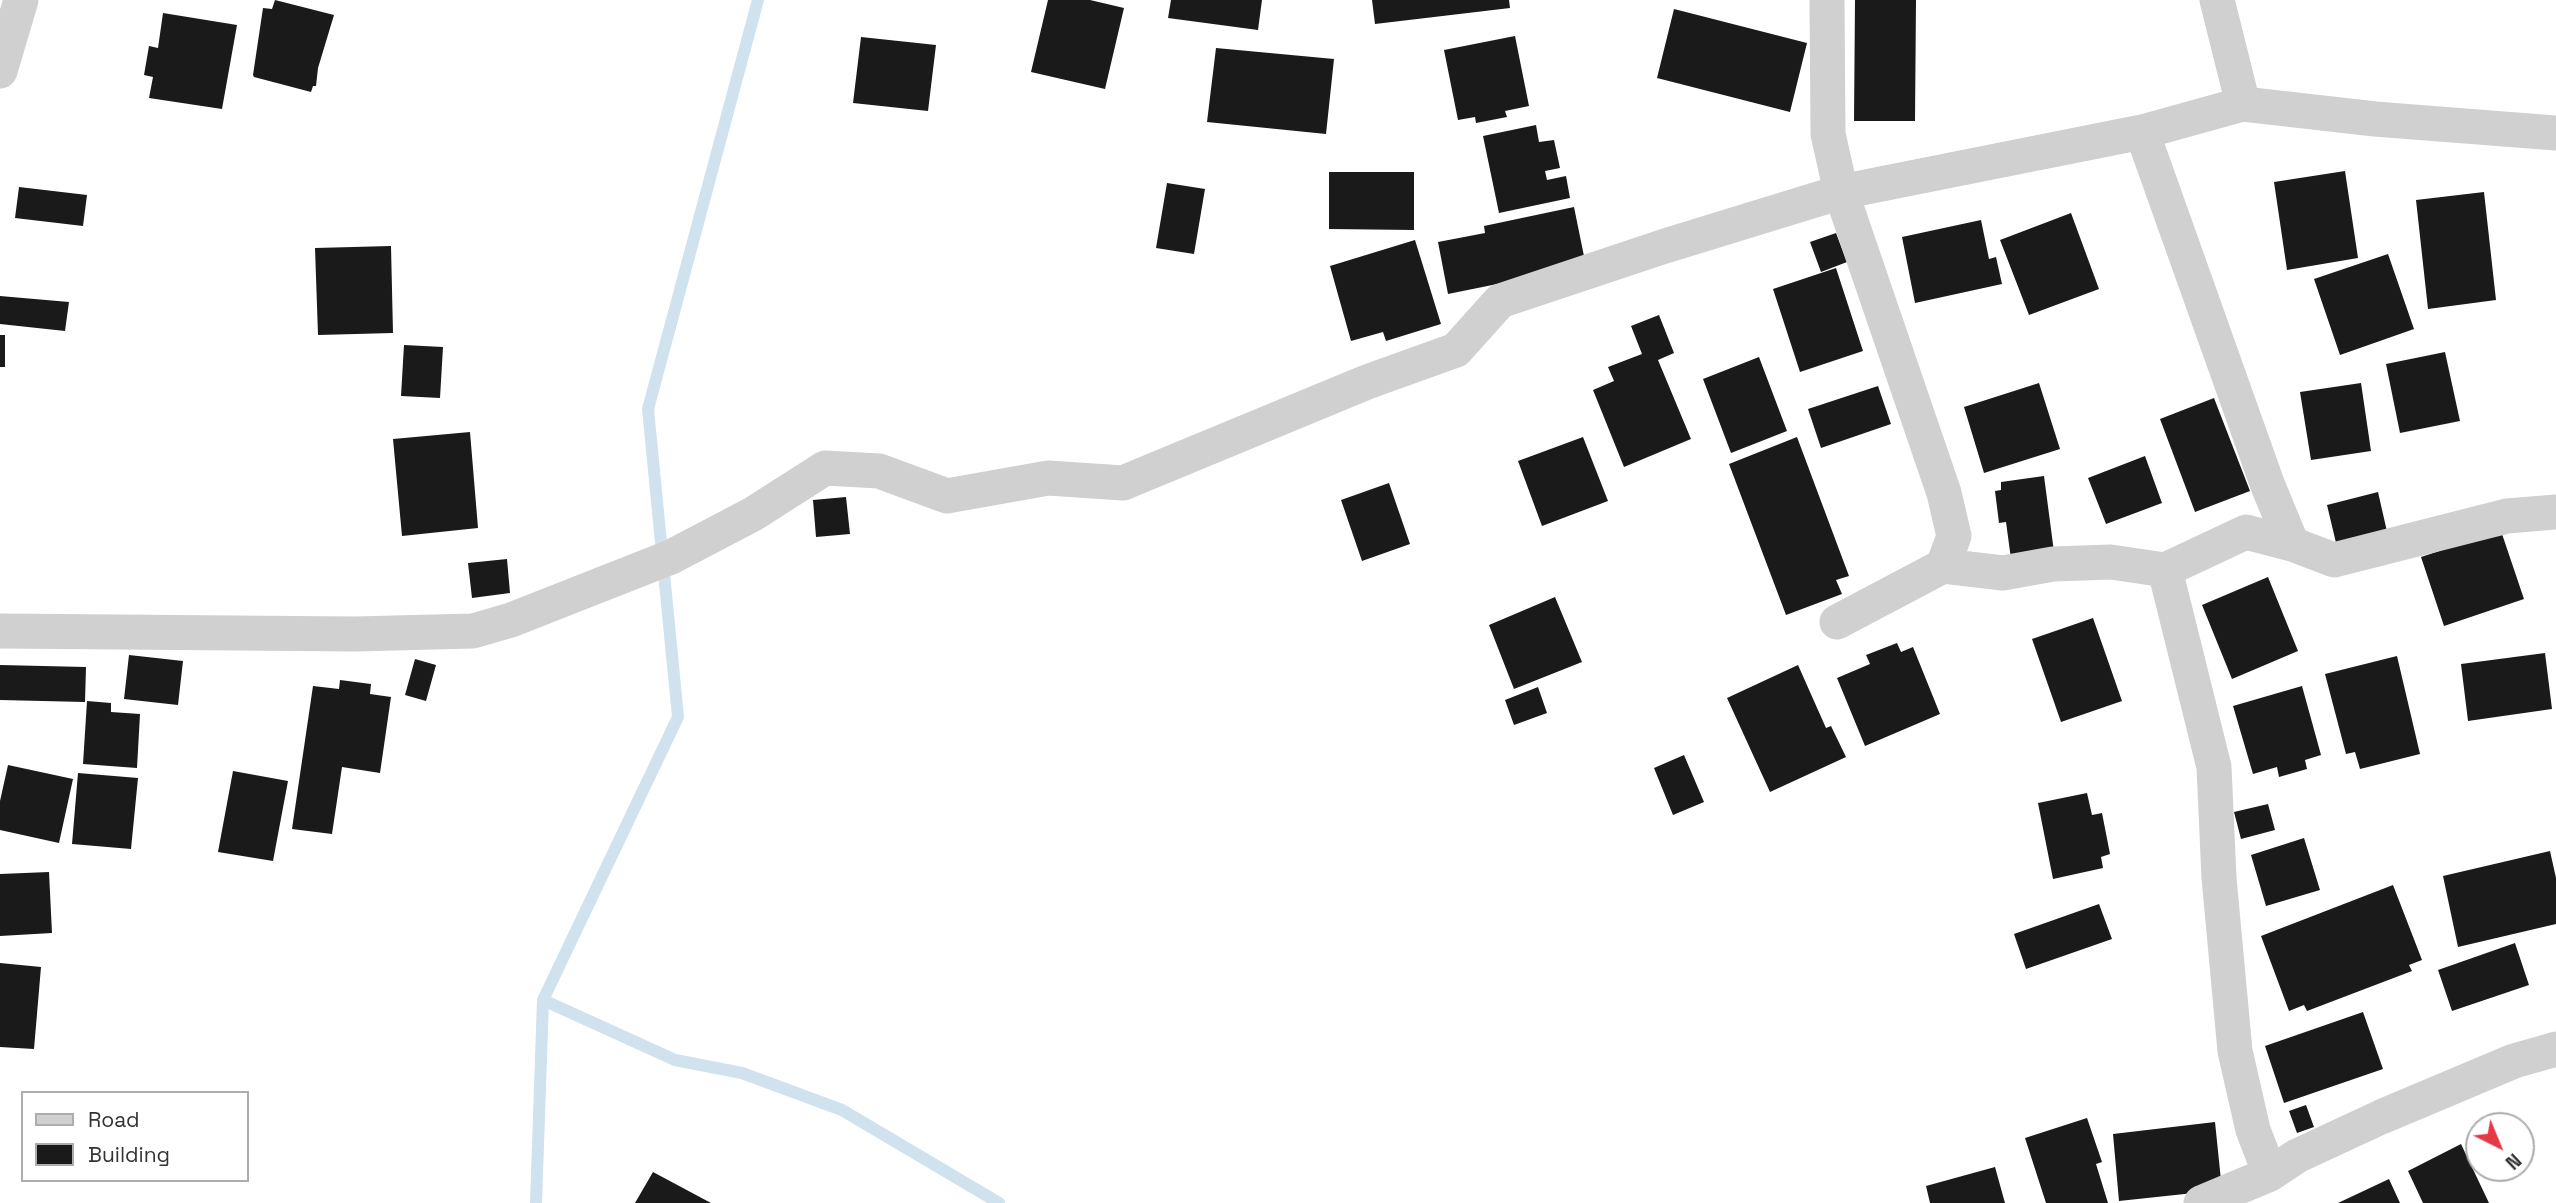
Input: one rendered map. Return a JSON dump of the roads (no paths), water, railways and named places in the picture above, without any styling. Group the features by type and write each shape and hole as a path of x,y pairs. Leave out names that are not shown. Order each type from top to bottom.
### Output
{"street":[{"path":"0,71 21,0"},
{"path":"1826,0 1828,134 1841,192 1944,493 1954,536 1943,566"},
{"path":"2217,0 2243,104"},
{"path":"0,631 355,634 472,631 511,620 671,557 753,514 825,468 879,471 947,496 1048,478 1123,483 1367,382 1456,350 1500,301 1665,246 1841,192 2142,132 2243,104 2375,119 2556,133"},
{"path":"2142,132 2268,486 2292,544"},
{"path":"1837,622 1943,566 2003,573 2053,564 2111,562 2165,570 2246,533 2292,544 2334,561 2507,516 2556,512"},
{"path":"2165,570 2214,767 2219,878 2235,1051 2253,1130 2270,1174"},
{"path":"2201,1203 2270,1174 2297,1156 2381,1117 2514,1061 2556,1049"}],"waterway":[{"path":"536,1203 543,1000 678,717 648,409 758,0"},
{"path":"543,1000 675,1060 742,1073 842,1110 999,1203"}]}
